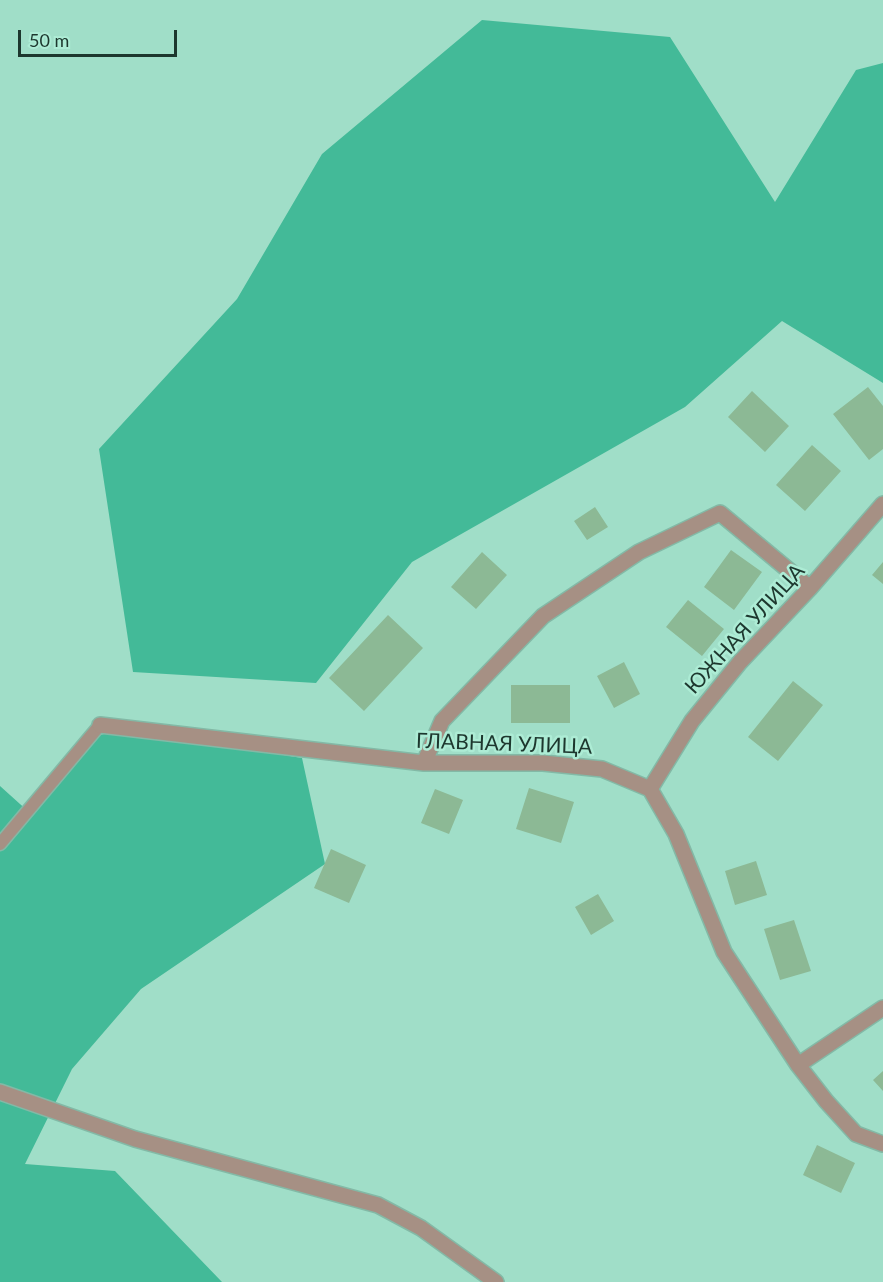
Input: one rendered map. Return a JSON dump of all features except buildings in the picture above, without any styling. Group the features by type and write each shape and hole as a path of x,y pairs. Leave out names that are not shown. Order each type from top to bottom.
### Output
{"street":[{"name":"ЮЖНАЯ УЛИЦА","path":"650,789 692,720 740,662 810,588 883,504"},
{"path":"424,763 442,721 543,616 639,552 720,513 810,588"},
{"name":"ГЛАВНАЯ УЛИЦА","path":"100,725 424,763 543,763 602,769 650,789"},
{"path":"650,789 676,834 724,952 798,1065 856,1134 883,1144"},
{"path":"798,1065 883,1008"},
{"path":"0,1092 135,1139 378,1205 421,1228 496,1282"}],"lane":[{"path":"0,844 100,725"}],"green space":[{"path":"482,20 670,37 775,202 856,70 883,63 883,383 782,321 685,407 412,562 316,683 133,672 99,449 237,299 322,154"},
{"path":"125,729 302,758 325,864 141,989 72,1069 25,1164 115,1171 222,1282 0,1282 0,786 30,813 83,739"}]}
